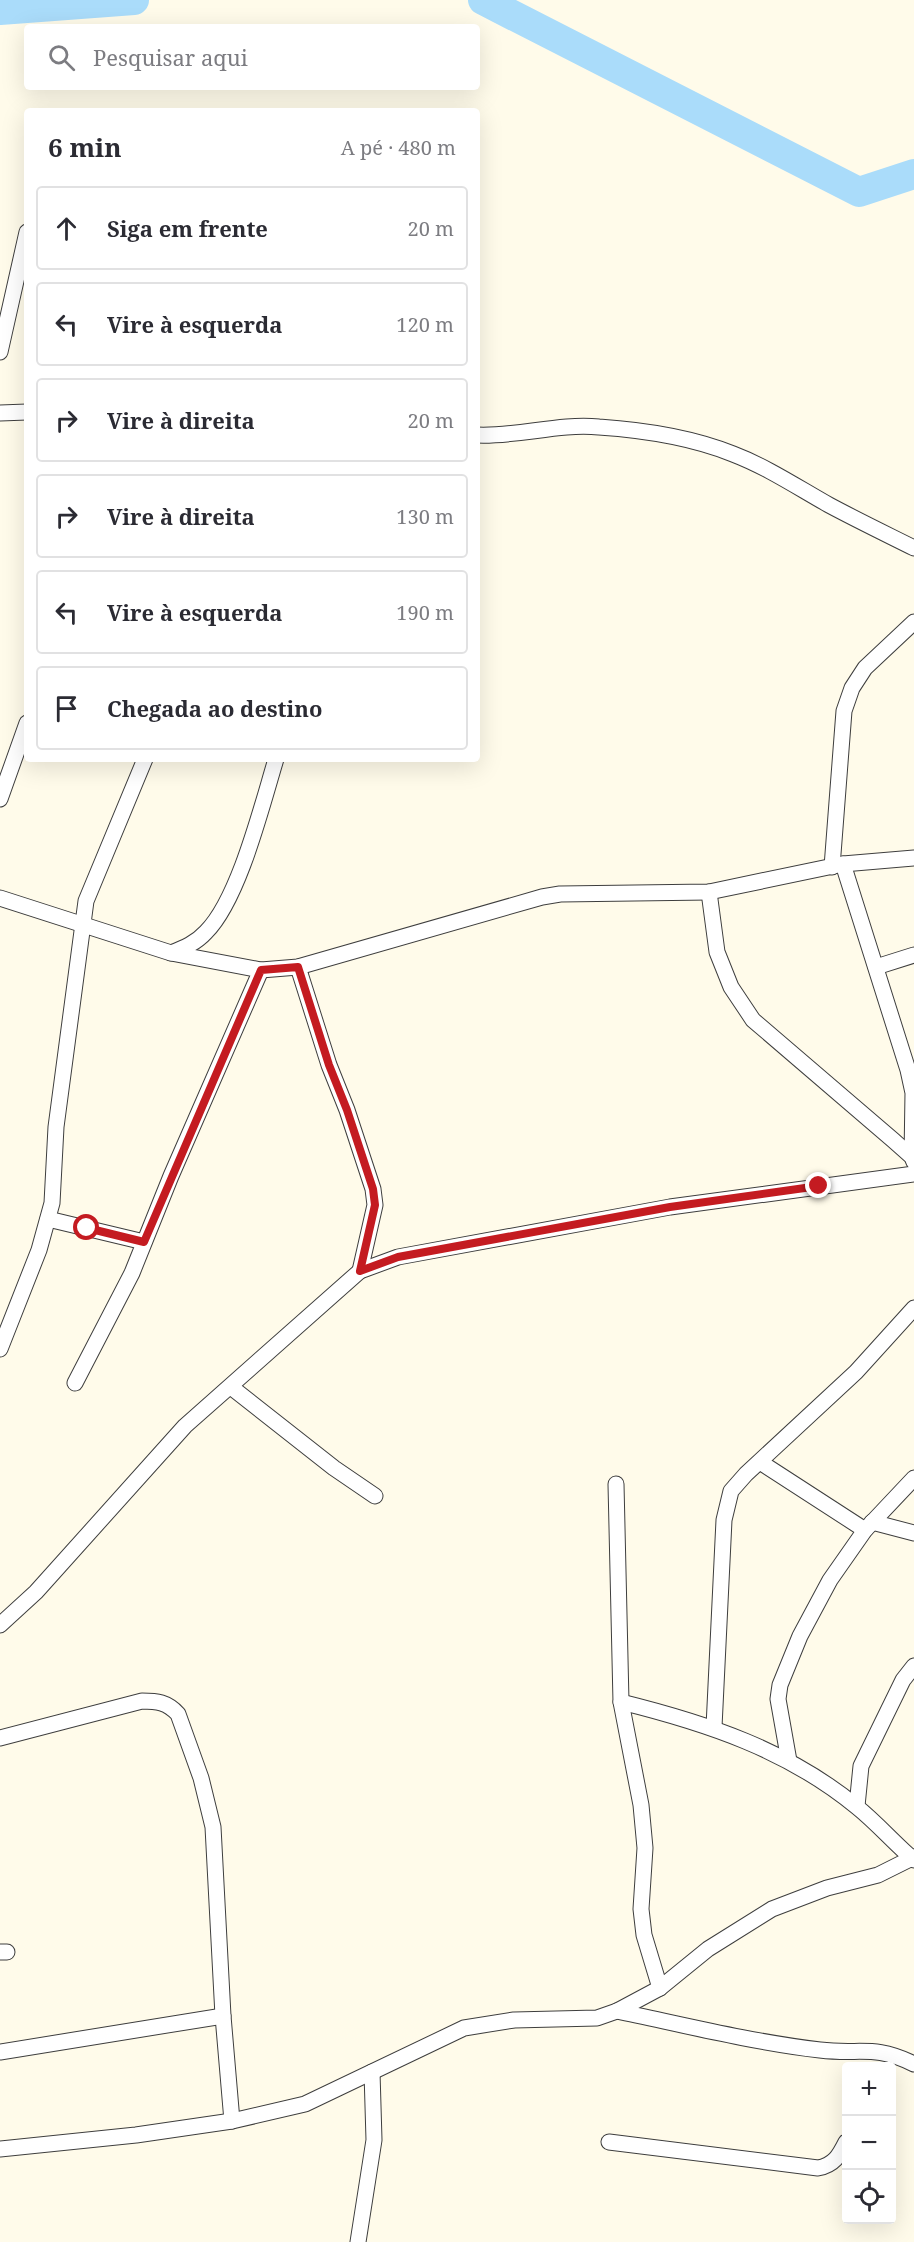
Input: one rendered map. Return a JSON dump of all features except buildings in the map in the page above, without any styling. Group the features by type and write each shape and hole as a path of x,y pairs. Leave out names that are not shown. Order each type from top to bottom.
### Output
{"street":[{"path":"0,352 24,245"},
{"path":"0,413 24,412"},
{"path":"480,435 494,436 563,426 586,426 638,431 683,439 731,453 779,474 828,504 914,548"},
{"path":"913,1160 913,1093 908,1070 876,967 837,865 844,711 852,688 865,668 914,622"},
{"path":"0,799 24,731"},
{"path":"0,1348 48,1219 54,1184 56,1127 66,1040 82,926 91,885 144,762"},
{"path":"171,953 193,944 221,914 248,849 275,762"},
{"path":"0,898 171,953 261,970 298,967 542,897 561,894 709,892 837,865 914,858"},
{"path":"709,892 717,952 731,987 753,1020 913,1160"},
{"path":"876,967 914,955"},
{"path":"298,967 329,1065 347,1110 373,1189 375,1205 360,1271"},
{"path":"75,1383 132,1273 261,970"},
{"path":"0,1625 36,1592 185,1425 231,1387 360,1271 398,1257 670,1207 914,1174"},
{"path":"48,1219 144,1242"},
{"path":"714,1727 724,1521 731,1491 856,1372 914,1308"},
{"path":"231,1387 334,1468 375,1496"},
{"path":"760,1462 868,1526 914,1533"},
{"path":"789,1761 778,1700 780,1685 800,1636 825,1589 868,1526 914,1478"},
{"path":"616,1484 621,1702 641,1805 645,1848 641,1909 644,1935 660,1988"},
{"path":"857,1806 861,1766 903,1680 914,1666"},
{"path":"0,1738 142,1701 158,1701 170,1706 177,1714 201,1778 213,1827 223,2016 232,2121"},
{"path":"0,2149 136,2135 232,2121 305,2104 464,2028 514,2020 597,2018 617,2012 660,1988 708,1949 772,1909 827,1888 878,1875 913,1859 857,1806 789,1761 714,1727 621,1702"},
{"path":"617,2012 823,2050 875,2050 892,2061 914,2064"},
{"path":"0,2052 223,2016"},
{"path":"358,2242 374,2140 372,2072"},
{"path":"609,2142 818,2168 828,2166 838,2158 842,2150"}],"waterway":[{"path":"0,10 134,0"},
{"path":"483,0 859,192 914,174"}],"route":[{"path":"87,1228 144,1242 261,970 298,967 329,1065 347,1110 373,1189 375,1205 360,1271 398,1257 670,1207 819,1186"}]}
